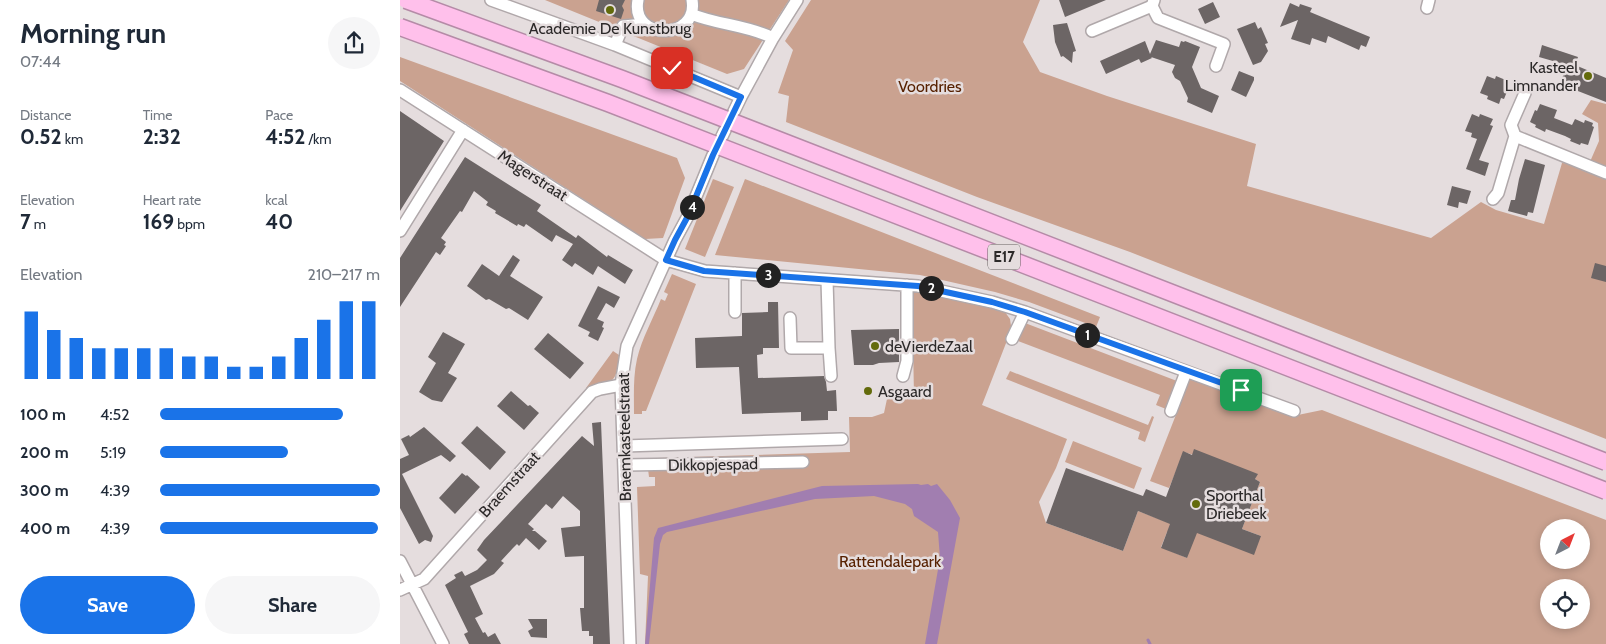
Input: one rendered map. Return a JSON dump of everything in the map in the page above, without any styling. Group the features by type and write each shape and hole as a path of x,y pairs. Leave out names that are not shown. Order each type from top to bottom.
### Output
{"highway":[{"name":"E17","path":"406,0 622,79 1606,462"},
{"name":"E17","path":"400,27 608,103 1606,491"}],"street":[{"path":"491,0 615,46 741,97"},
{"path":"638,0 639,15 645,24 655,30 665,32 676,30 685,23 691,14 692,0"},
{"name":"Braemkasteelstraat","path":"630,644 621,385 627,346 741,97 773,38 797,0"},
{"path":"1092,31 1153,3 1158,18 1224,44 1216,66"},
{"path":"691,14 760,31 773,38"},
{"path":"615,46 623,26 645,24"},
{"name":"Magerstraat","path":"400,90 666,260 704,271 918,286 983,300 1025,312 1294,411"},
{"path":"1493,199 1498,193 1515,136 1511,125 1524,93"},
{"path":"400,231 463,130"},
{"path":"1515,136 1606,173"},
{"path":"735,272 735,312"},
{"path":"827,280 828,348 831,376"},
{"path":"903,376 907,360 907,285"},
{"path":"1012,339 1025,312"},
{"path":"790,318 791,348 828,348"},
{"path":"1171,412 1186,372"},
{"name":"Braemstraat","path":"400,590 424,579 592,392 621,385"},
{"path":"624,446 842,439"},
{"name":"Dikkopjespad","path":"624,465 803,462"},
{"path":"400,562 443,644"}],"green space":[{"path":"545,0 789,0 744,69 727,74"},
{"name":"Voordries","path":"811,0 1040,0 1023,42 1040,72 1107,96 1256,144 1247,186 1431,238 1481,202 1496,210 1544,224 1562,163 1589,164 1599,141 1598,123 1582,114 1591,100 1606,104 1606,439 1130,252 977,197 786,122 789,96 778,93 793,50 785,41"},
{"path":"400,57 677,158 685,178 663,238 645,239 400,81"},
{"path":"713,179 734,187 705,257 685,249"},
{"path":"745,179 1100,317 1096,327 1029,302 995,292 920,275 715,255"},
{"path":"672,274 696,284 646,411 642,411 642,414 634,414 634,380 639,351 661,299 665,301 668,294 664,292"},
{"name":"Rattendalepark","path":"912,290 991,307 1005,312 1010,319 1011,326 982,405 1067,439 1056,468 1039,502 1046,523 1123,551 1138,511 1180,527 1167,532 1161,547 1187,558 1185,528 1261,536 1242,529 1260,482 1255,479 1257,474 1184,452 1169,488 1150,481 1190,379 1208,383 1293,416 1322,410 1606,520 1606,644 645,644 648,576 640,574 637,487 655,486 655,477 649,477 648,469 656,468 657,458 850,452 849,417 872,417 884,413 887,399 914,396"},
{"path":"1025,323 1177,381 1166,409 1156,405 1160,395 1018,341"},
{"path":"613,351 619,355 617,371 613,380 588,390 586,388"},
{"path":"1010,371 1148,425 1152,416 1154,417 1145,442 1138,439 1140,432 1006,379"},
{"path":"1073,441 1142,468 1134,489 1065,462"}],"shaded area":[{"path":"928,484 931,486 937,484 950,500 960,518 937,644 925,644 940,558 938,532 914,516 912,509 905,504 874,496 815,499 667,532 663,535 660,544 649,644 645,644 654,538 658,528 822,486"}],"building":[{"name":"Academie De Kunstbrug","path":"599,0 625,0 622,6 624,10 621,19 596,11"},
{"path":"1059,0 1106,0 1065,17"},
{"path":"1213,2 1220,17 1205,24 1198,9"},
{"path":"1290,3 1299,7 1300,4 1312,8 1310,12 1370,37 1366,47 1361,45 1359,50 1328,36 1326,43 1312,38 1310,45 1291,39 1298,20 1280,27"},
{"path":"1255,22 1258,29 1261,27 1268,43 1265,44 1268,51 1261,62 1253,65 1237,29"},
{"path":"1067,23 1076,51 1073,52 1072,63 1063,56 1061,57 1055,42 1053,25"},
{"path":"1156,40 1179,47 1181,41 1185,41 1200,47 1192,67 1201,88 1219,96 1212,113 1187,102 1188,98 1180,81 1175,78 1172,72 1175,65 1151,57 1141,63 1139,59 1106,74 1100,61 1145,41 1150,54"},
{"path":"1542,45 1578,57 1575,65 1606,78 1606,102 1560,84 1567,65 1539,57"},
{"path":"1239,71 1254,77 1246,97 1231,90"},
{"path":"1487,76 1495,79 1496,76 1508,81 1506,87 1508,89 1504,99 1501,98 1499,104 1487,99 1488,96 1480,93"},
{"path":"1540,104 1557,110 1554,118 1572,125 1575,119 1584,123 1585,120 1593,123 1592,126 1594,127 1588,145 1581,143 1580,145 1570,141 1571,139 1565,136 1546,129 1545,132 1535,127 1536,125 1530,122"},
{"path":"400,111 444,141 400,211"},
{"path":"1472,114 1479,117 1480,114 1493,119 1490,125 1493,126 1479,160 1489,163 1485,176 1466,169 1477,139 1471,137 1472,133 1465,131"},
{"path":"465,157 541,205 537,211 576,238 578,235 607,257 608,255 633,270 625,284 598,266 593,275 575,263 572,267 562,260 573,244 556,235 552,242 526,224 524,227 518,224 517,226 495,213 496,211 486,205 488,202 474,191 462,212 460,211 441,238 446,242 444,245 446,246 440,255 436,252 400,307 400,258"},
{"path":"1525,159 1545,165 1533,213 1528,212 1527,216 1508,211 1511,200 1515,200"},
{"path":"1452,186 1471,191 1467,204 1459,202 1458,208 1447,205"},
{"path":"513,255 520,260 510,276 543,297 528,320 509,308 506,309 489,299 486,300 467,286 482,264 499,276"},
{"path":"1595,263 1606,266 1606,282 1591,278"},
{"path":"598,286 620,297 614,308 606,303 597,319 604,322 602,327 604,328 598,341 588,336 590,332 578,326"},
{"path":"768,302 778,302 779,348 763,348 763,354 757,355 758,378 824,376 827,391 836,390 837,411 828,411 828,420 801,421 801,412 742,414 739,367 696,368 695,338 742,336 742,313 768,312"},
{"name":"deVierdeZaal","path":"899,329 899,362 854,365 851,330"},
{"path":"443,332 465,344 448,373 457,378 442,402 432,400 419,392 436,363 428,357"},
{"path":"548,333 584,363 570,379 534,349"},
{"path":"511,391 539,413 524,430 497,406"},
{"path":"601,422 610,644 593,644 593,636 589,636 589,631 582,631 580,608 584,608 584,556 565,557 561,528 580,526 580,511 563,496 552,509 546,504 528,524 534,529 532,531 535,531 547,541 539,550 526,538 519,546 517,544 501,561 504,563 494,574 470,586 483,614 475,618 483,633 485,632 488,637 495,633 501,644 469,644 464,634 468,632 445,585 456,578 454,575 462,571 465,576 477,570 487,560 477,550 484,540 582,436 594,446 592,423"},
{"path":"477,426 506,452 490,470 461,443"},
{"path":"424,427 456,456 450,462 441,455 402,474 433,536 431,542 425,540 419,544 400,508 400,459 409,455 401,439 409,435 410,437"},
{"name":"Sporthal Driebeek","path":"1194,449 1258,474 1255,479 1260,482 1242,529 1261,536 1254,555 1197,533 1187,558 1161,548 1170,524 1138,511 1123,551 1046,523 1066,468 1143,496 1146,489 1166,497 1183,451 1192,455"},
{"path":"462,473 480,487 455,514 439,498"},
{"path":"528,619 547,619 547,638 531,637 528,631 533,628"}],"waterway":[{"path":"1148,640 1150,644"}],"place":[{"name":"Academie De Kunstbrug","path":"610,10"},
{"name":"Kasteel Limnander","path":"1588,76"},
{"name":"deVierdeZaal","path":"875,346"},
{"name":"Asgaard","path":"868,391"},
{"name":"Sporthal Driebeek","path":"1196,504"}],"route":[{"path":"672,68 741,97 713,155 688,216 666,260 704,271 918,286 992,302 1025,312 1186,372 1241,390"}]}
